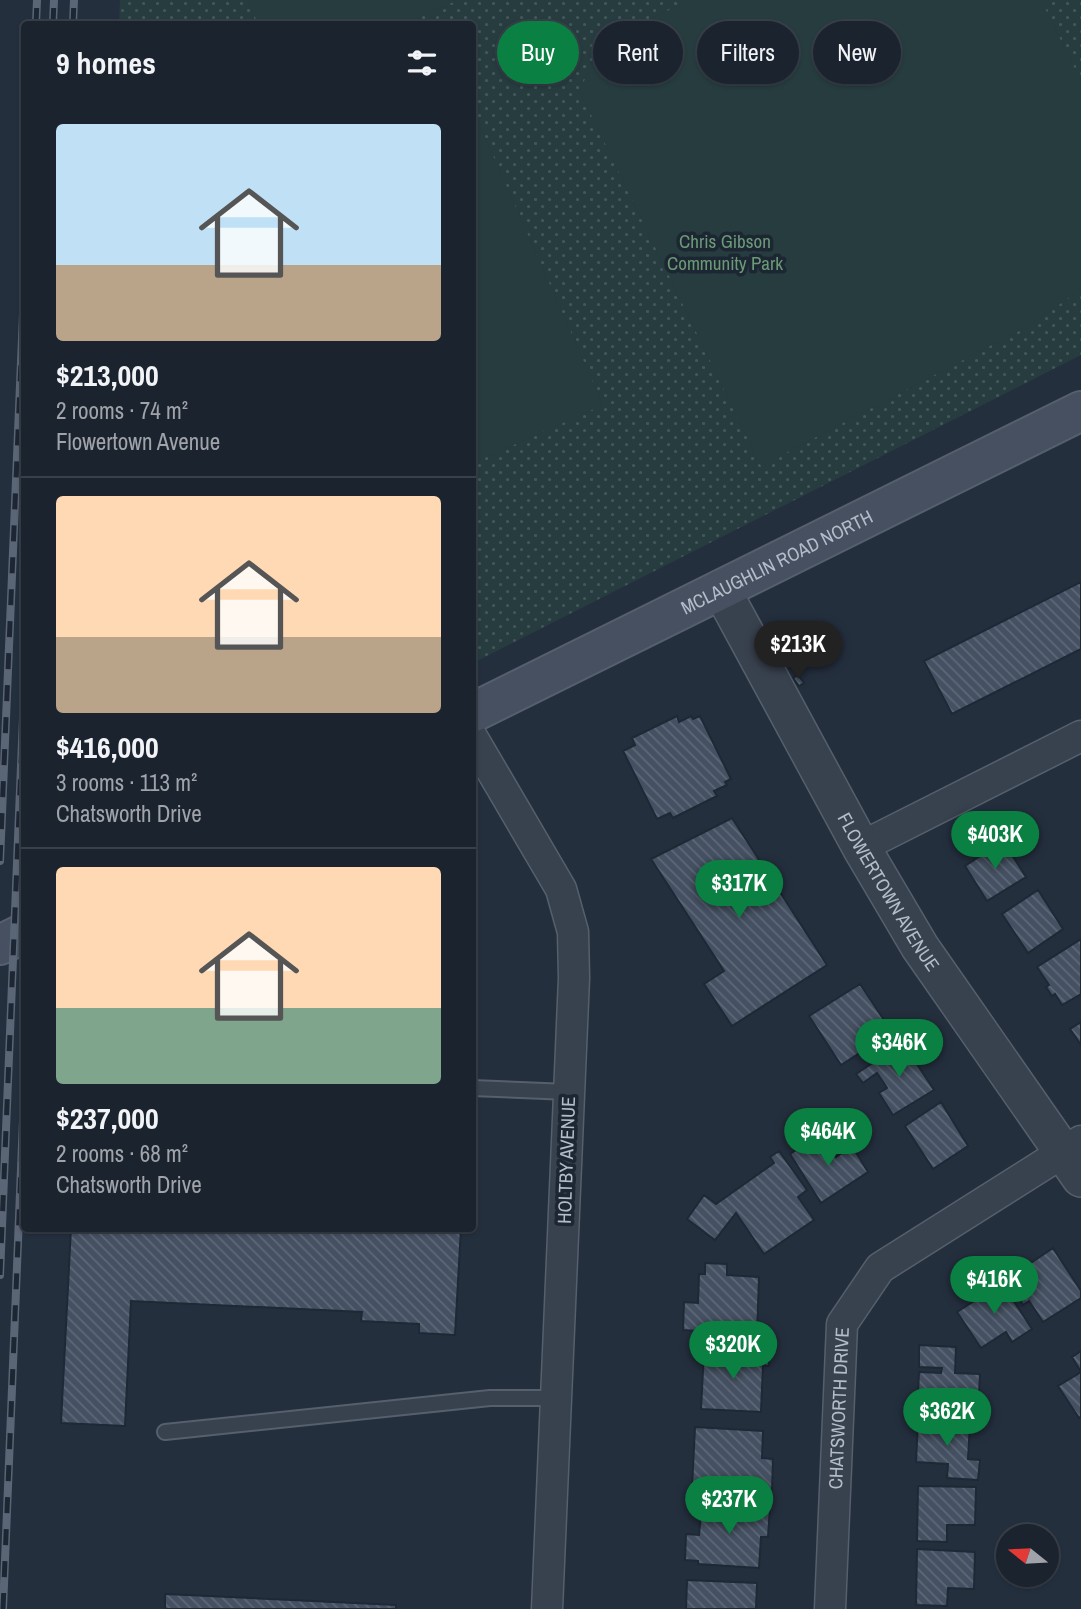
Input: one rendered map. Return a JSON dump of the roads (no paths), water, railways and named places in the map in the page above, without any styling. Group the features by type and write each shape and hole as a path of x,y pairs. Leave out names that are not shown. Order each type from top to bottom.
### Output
{"main road":[{"name":"MCLAUGHLIN ROAD NORTH","path":"476,711 1081,411"},
{"path":"0,945 21,934"}],"street":[{"name":"FLOWERTOWN AVENUE","path":"722,589 861,847 920,947 1075,1157"},
{"path":"861,847 1081,736"},
{"name":"HOLTBY AVENUE","path":"476,744 561,889 573,932 574,978 547,1609"},
{"name":"CHATSWORTH DRIVE","path":"830,1609 842,1324 880,1268 1075,1157"}],"lane":[{"path":"476,1088 569,1092"},
{"path":"165,1432 490,1398 556,1398"}],"railway":[{"path":"36,21 37,0"},
{"path":"53,21 54,0"},
{"path":"73,21 74,0"},
{"path":"0,861 21,361"},
{"path":"0,1275 21,766"},
{"path":"3,1609 21,1168"}],"park label":[{"name":"Chris Gibson Community Park","path":"725,252"}]}
